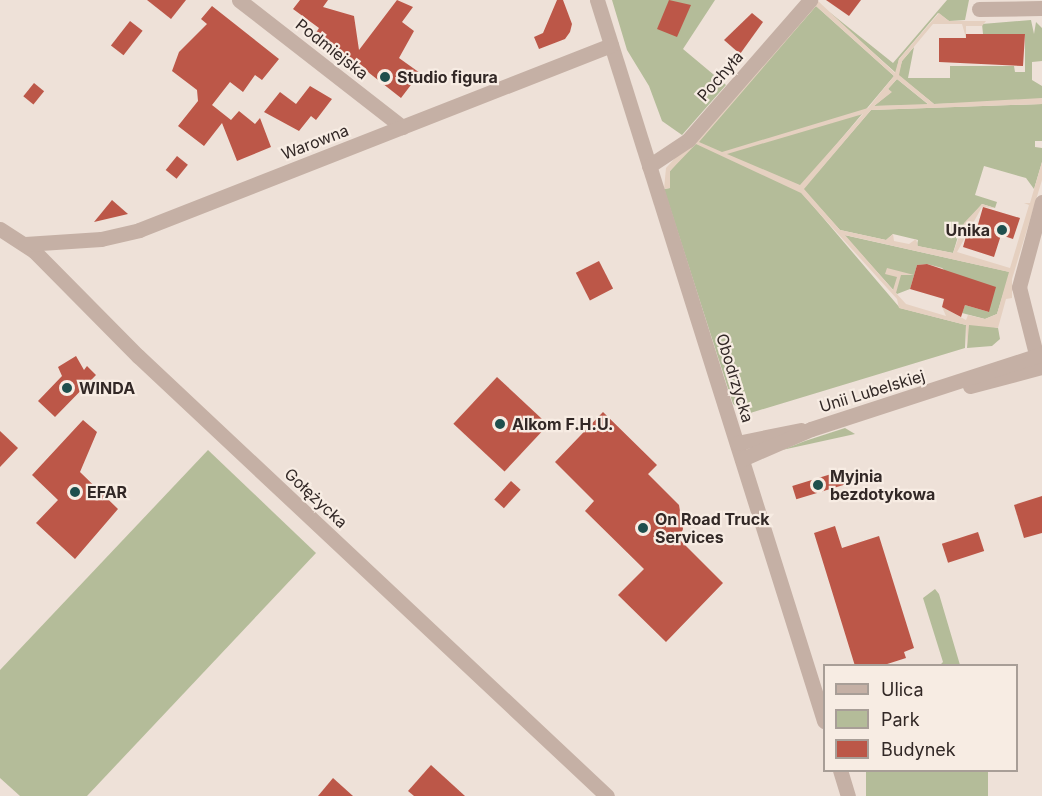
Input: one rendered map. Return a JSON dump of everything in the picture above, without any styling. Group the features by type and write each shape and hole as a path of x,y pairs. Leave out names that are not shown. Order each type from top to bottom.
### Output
{"street":[{"name":"Podmiejska","path":"239,0 402,127"},
{"name":"Obodrzycka","path":"597,0 823,715"},
{"name":"Pochyła","path":"650,166 688,140 810,0"},
{"path":"979,9 1042,8"},
{"name":"Warowna","path":"25,244 128,234 611,45"},
{"path":"1040,360 1019,287 1042,202"},
{"name":"Gołężycka","path":"0,229 25,244 138,356 607,796"},
{"name":"Unii Lubelskiej","path":"742,459 811,429 1040,360"},
{"name":"Unii Lubelskiej","path":"737,443 811,429"},
{"path":"840,772 848,796"}],"green space":[{"path":"612,0 715,0 683,49 726,85 682,135 662,121 649,86 627,50"},
{"path":"947,0 969,0 965,20 949,21 938,13 899,59 896,73 818,3 893,63"},
{"path":"816,6 894,76 804,183 802,193 900,308 966,325 965,348 747,414 733,404 664,189 670,188 670,171"},
{"path":"1031,20 1034,34 1036,22 1042,28 1042,61 1032,62 1032,80 1042,86 1042,98 1036,101 934,104 898,75 902,61 914,47 908,78 950,78 950,66 1014,66 1015,72 1025,72 1025,35 983,34 982,24"},
{"path":"897,79 929,105 874,106 891,92 888,89"},
{"path":"1042,104 1042,141 1035,141 1035,147 1042,148 1042,162 1034,189 1026,178 984,166 975,195 997,202 995,208 982,204 960,230 953,253 917,246 918,240 893,234 886,240 840,230 803,189 871,110"},
{"path":"844,235 1010,272 997,314 985,319 962,313 965,305 989,312 942,268 927,264 917,265 910,289 897,294"},
{"path":"982,324 998,328 1000,339 992,346 967,348 968,325"},
{"path":"845,428 855,434 782,450 805,441"},
{"path":"208,450 316,553 87,796 20,796 0,778 0,670"},
{"path":"935,589 939,594 960,664 941,664 943,662 923,598"},
{"path":"866,772 988,772 988,796 866,796"}],"shaded area":[{"path":"818,1 895,73 899,59 939,13 949,21 986,21 982,26 966,26 966,38 962,24 933,24 902,61 899,75 934,104 1042,98 1042,104 871,110 804,189 840,230 886,240 893,234 894,241 909,244 916,239 918,246 953,253 964,223 982,204 995,208 982,207 957,252 1010,268 1029,205 1024,203 1030,203 1042,162 1042,180 1012,279 1012,298 1006,299 998,328 969,325 967,348 966,325 899,308 897,299 801,193 696,144 670,171 670,188 664,189 666,168","holes":["816,6 894,76 868,108 722,152 699,142","897,79 928,104 874,106 892,92 888,89","863,114 800,185 727,154","845,235 1009,272 997,314 985,319 968,315 966,320 942,307 946,316 906,304 896,293 901,275 914,275 887,268 885,274 897,277 893,290"]}],"building":[{"path":"147,0 186,0 171,19"},
{"path":"300,0 328,0 323,7 354,16 359,50 397,0 413,7 402,22 414,31 399,58 420,73 401,98 345,54 334,52 333,43 319,45 314,36 319,28 293,9"},
{"path":"557,0 563,0 572,24 570,32 565,39 539,49 534,37 543,33"},
{"path":"669,0 691,5 677,37 657,29"},
{"path":"826,0 861,0 849,16"},
{"path":"212,6 279,59 262,80 255,75 243,92 230,82 212,105 231,120 239,111 255,124 260,118 271,147 237,161 222,123 204,146 178,126 198,101 197,90 172,71 179,52 207,24 201,19"},
{"path":"752,13 763,22 740,54 724,40"},
{"path":"130,21 143,31 124,55 111,45"},
{"path":"966,34 1025,34 1023,66 939,62 939,38 966,38"},
{"path":"34,83 44,91 33,104 23,96"},
{"path":"310,86 332,99 316,120 311,116 299,131 264,112 280,92 296,104"},
{"path":"177,156 188,165 177,179 166,170"},
{"path":"112,200 128,214 94,222"},
{"name":"Unika","path":"983,207 1020,218 1013,239 1001,235 994,257 963,247 969,226 977,228"},
{"path":"599,261 613,289 590,300 576,273"},
{"path":"927,264 996,287 989,312 965,305 961,317 942,307 944,299 910,289 917,265"},
{"name":"WINDA","path":"76,356 84,370 87,366 96,375 55,417 38,401 62,376 58,367"},
{"name":"Alkom F.H.U.","path":"497,377 548,425 505,472 453,424"},
{"name":"On Road Truck Services","path":"603,412 657,465 648,474 679,505 683,529 679,539 723,583 666,642 618,595 644,569 585,511 594,501 555,462"},
{"name":"EFAR","path":"83,420 97,432 80,472 118,509 75,559 36,523 58,500 32,475"},
{"path":"0,431 18,448 0,467"},
{"name":"Myjnia bezdotykowa","path":"841,471 845,484 796,499 792,486"},
{"path":"511,481 521,490 504,508 494,500"},
{"path":"1042,496 1042,533 1024,538 1014,505"},
{"path":"835,526 842,548 879,536 914,648 904,652 906,658 887,664 854,664 814,533"},
{"path":"978,532 984,551 948,563 942,544"},
{"path":"431,765 465,796 414,796 408,791"},
{"path":"333,778 353,796 318,796"}],"place":[{"name":"Studio figura","path":"385,77"},
{"name":"Unika","path":"1002,230"},
{"name":"WINDA","path":"67,388"},
{"name":"Alkom F.H.U.","path":"500,424"},
{"name":"Myjnia bezdotykowa","path":"818,485"},
{"name":"EFAR","path":"75,492"},
{"name":"On Road Truck Services","path":"643,528"}]}
